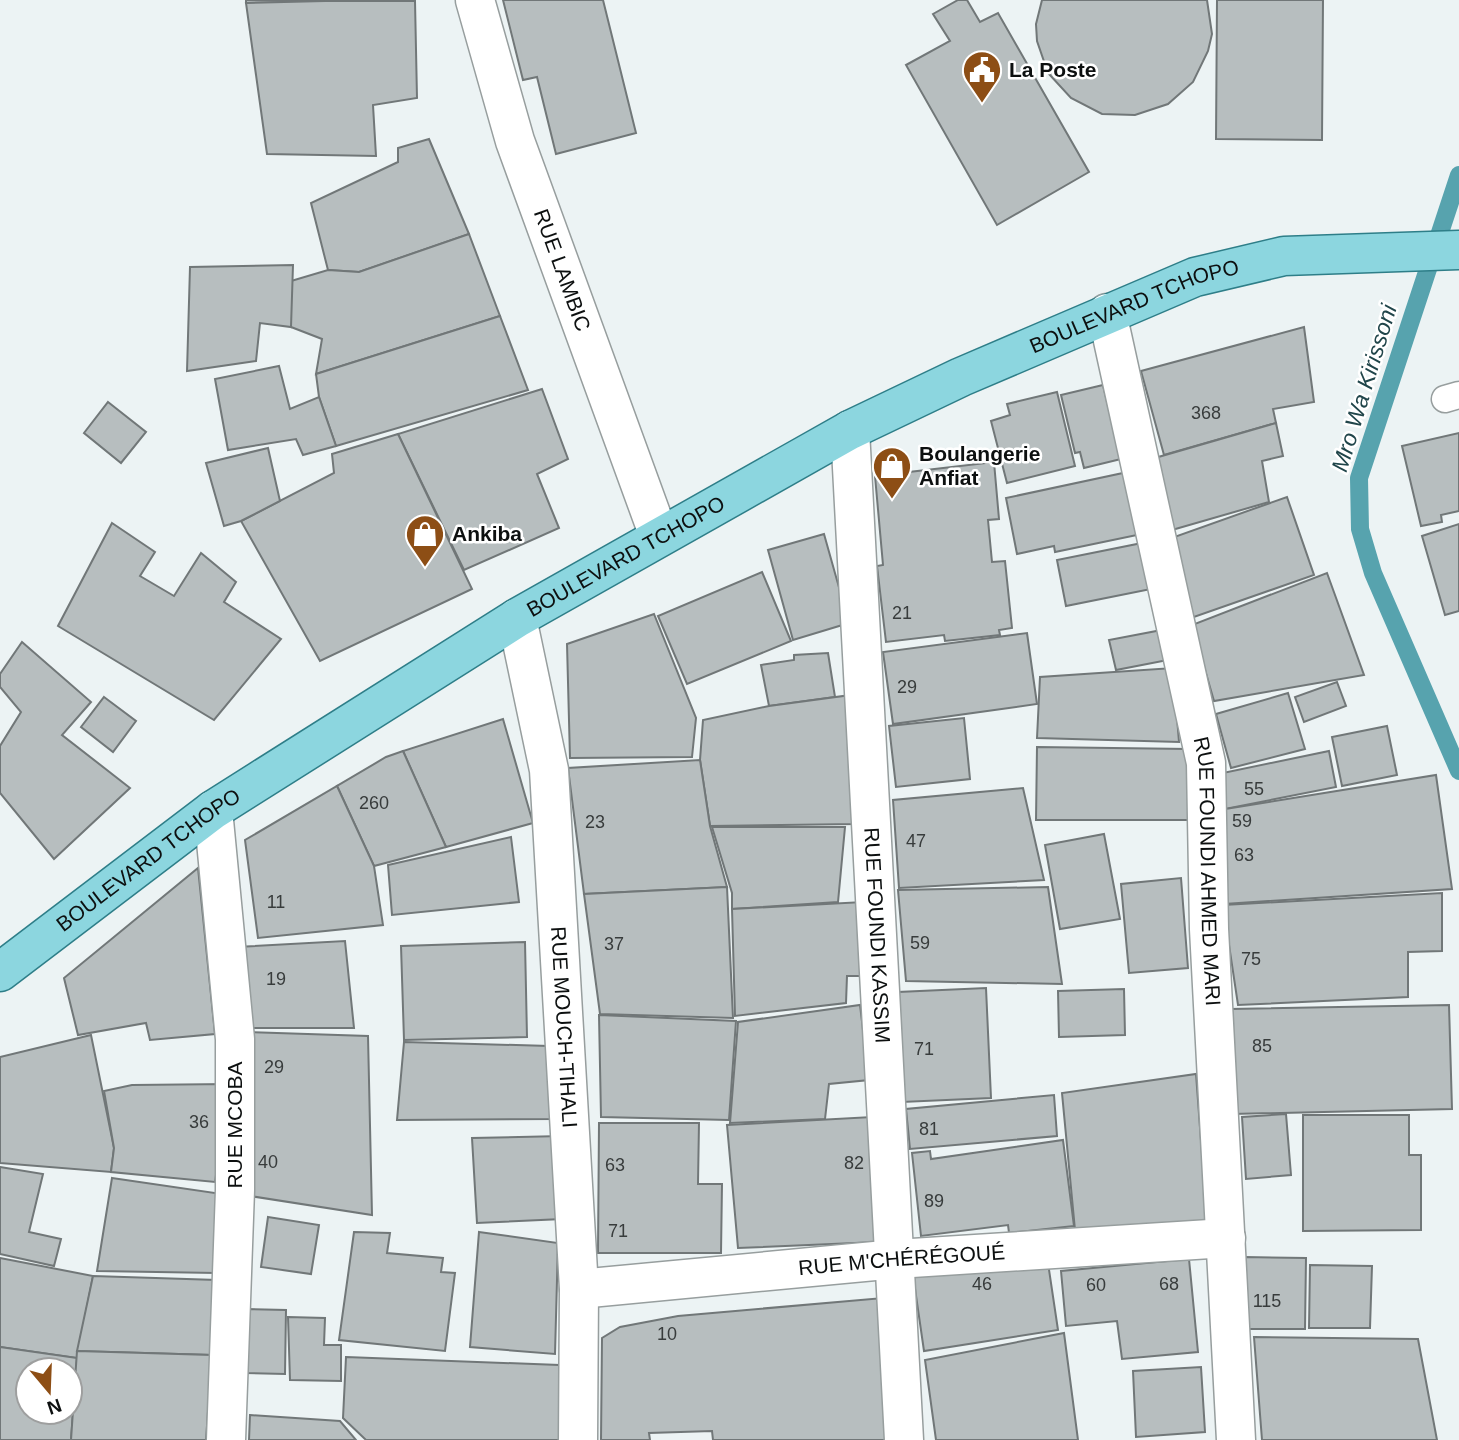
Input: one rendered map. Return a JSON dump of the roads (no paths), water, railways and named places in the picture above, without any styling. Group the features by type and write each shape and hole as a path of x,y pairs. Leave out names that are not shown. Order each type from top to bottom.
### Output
{"main road":[{"name":"BOULEVARD TCHOPO","path":"0,972 213,810 517,618 850,430 1107,313 1195,277 1284,256 1459,250"}],"street":[{"name":"RUE LAMBIC","path":"475,0 524,166 659,536"},
{"name":"RUE FOUNDI AHMED MARI","path":"1107,313 1206,764 1209,929 1236,1440"},
{"name":"RUE FOUNDI KASSIM","path":"850,430 904,1440"},
{"name":"RUE MOUCH-TIHALI","path":"517,618 550,770 579,1289 578,1440"},
{"name":"RUE MCOBA","path":"213,810 235,1039 235,1190 226,1440"},
{"name":"RUE M'CHÉRÉGOUÉ","path":"579,1289 896,1259 1226,1238"}],"waterway":[{"name":"Mro Wa Kirissoni","path":"1459,175 1359,478 1360,529 1373,573 1459,771"}],"place":[{"name":"La Poste","path":"982,104"},
{"name":"Boulangerie Anfiat","path":"892,500"},
{"name":"Ankiba","path":"425,568"}]}
